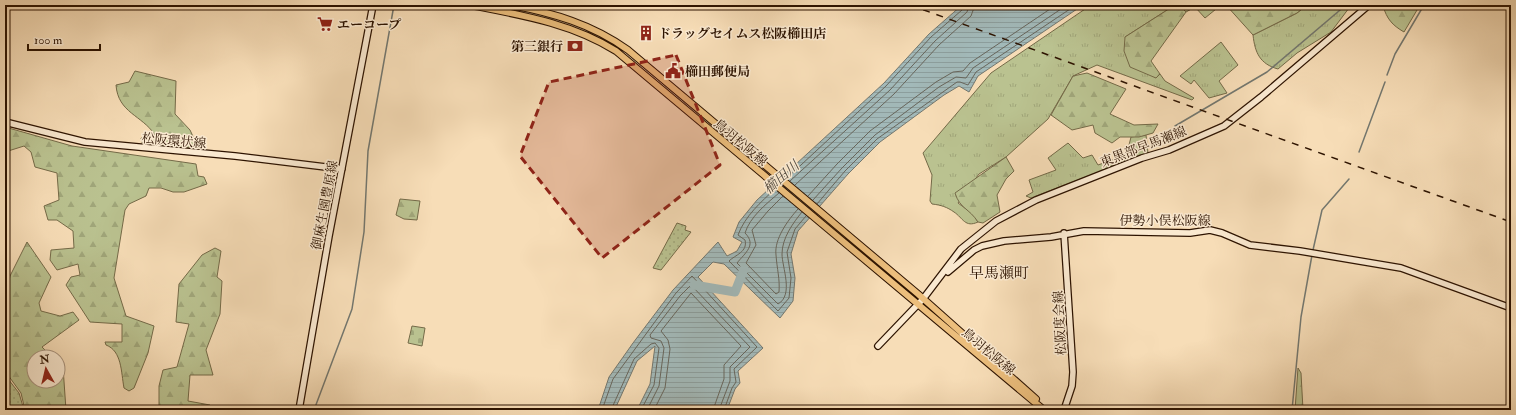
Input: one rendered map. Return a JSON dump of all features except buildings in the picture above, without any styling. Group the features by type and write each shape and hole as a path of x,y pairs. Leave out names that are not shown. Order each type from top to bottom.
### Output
{"main road":[{"name":"御麻生園豊原線","path":"299,410 342,169 374,5"},
{"name":"鳥羽松阪線","path":"470,5 561,25 605,44 640,70 1044,410"},
{"name":"鳥羽松阪線","path":"511,5 543,11 576,21 617,42 918,294 1048,410"},
{"name":"東黒部早馬瀬線","path":"878,346 918,305 966,244 996,220 1036,200 1142,158 1169,150 1224,126 1261,97 1369,5"},
{"name":"松阪環状線","path":"5,122 85,142 235,156 342,169"},
{"name":"伊勢小俣松阪線","path":"940,278 972,251 982,246 1064,233 1093,231 1190,233 1217,231 1250,246 1300,251 1401,268 1443,285 1511,308"},
{"name":"松阪度会線","path":"1064,233 1073,372 1072,386 1064,410"}],"highlighted area":[{"path":"676,55 720,165 602,258 520,156 549,82"}],"green space":[{"path":"1091,5 1175,5 1125,37 1155,78 1160,74 1165,81 1194,98 1192,100 1097,65 1073,76 1048,119 1006,157 979,174 958,203 973,214 978,222 970,224 964,222 957,214 949,209 932,204 930,201 932,175 923,153 991,73"},
{"path":"1175,5 1179,5 1186,12 1151,61 1160,74 1156,78 1130,67 1124,51 1125,37"},
{"path":"1179,5 1221,5 1205,18 1195,7 1186,12"},
{"path":"1226,5 1307,5 1297,13 1253,35"},
{"path":"1307,5 1347,5 1349,8 1331,32 1297,53 1278,69 1267,64 1257,52 1253,35 1297,13"},
{"path":"1420,5 1404,32 1396,27 1388,18 1383,6"},
{"path":"1221,42 1238,65 1219,81 1227,93 1209,98 1194,80 1191,84 1180,76"},
{"path":"135,71 176,81 175,114 190,130 197,145 186,148 143,146 141,138 155,135 150,128 131,113 121,102 116,85 129,82"},
{"path":"1087,73 1126,89 1110,114 1134,125 1158,124 1153,133 1139,137 1120,137 1112,143 1095,133 1093,125 1072,130 1051,115 1073,76"},
{"path":"5,127 72,146 196,164 198,176 204,177 207,184 184,192 173,192 161,188 149,188 146,196 129,204 125,210 114,278 126,316 154,326 148,353 134,388 129,391 124,388 118,357 111,348 106,345 105,342 122,342 122,324 90,322 66,285 71,277 80,275 78,264 57,270 50,260 51,250 74,248 73,231 57,220 48,220 44,206 59,200 57,173 35,167 31,152 24,146 5,152"},
{"path":"1146,135 1148,153 1031,198 1026,196 1033,192 1029,180 1056,170 1048,158 1068,143 1083,158 1092,155 1098,165 1134,152 1129,145 1131,137"},
{"path":"1006,157 1014,171 1006,179 997,195 1000,212 983,223 978,222 975,217 962,206 955,193"},
{"path":"400,199 420,201 417,220 404,219 396,215"},
{"path":"677,223 686,226 685,230 691,232 661,270 653,268"},
{"path":"27,242 51,277 39,303 41,311 60,316 73,312 79,320 42,347 44,349 26,349 26,389 65,389 66,410 25,410 21,393 5,371 5,298 10,276"},
{"path":"215,248 221,251 217,277 222,281 220,314 206,350 213,375 190,375 188,401 210,405 213,410 181,410 159,406 159,386 163,370 177,367 189,324 176,322 179,284 202,255"},
{"path":"412,326 425,328 422,346 408,343"},
{"path":"1298,368 1301,373 1303,410 1295,410"},
{"path":"5,375 19,393 24,410 5,410"}],"water":[{"path":"962,5 1083,5 978,76 969,92 959,86 944,95 880,142 848,174 798,231 791,254 795,278 793,301 780,318 724,264 713,262 698,277 763,348 738,371 740,383 735,389 727,410 637,410 650,384 655,346 637,361 615,409 598,410 609,377 673,290 718,242 727,256 737,251 742,242 733,237 739,222 757,200 884,83 929,34"}],"waterway":[{"path":"314,410 352,309 364,232 368,151 394,5"},
{"path":"1175,126 1267,72 1346,5"},
{"path":"1387,75 1395,54 1424,5"},
{"path":"1359,152 1385,82"},
{"path":"1313,250 1322,210 1349,179"},
{"path":"1292,410 1301,317 1312,255"},
{"name":"櫛田川","path":"694,285 735,292 744,269"}],"railway":[{"path":"910,5 1511,222"}],"place":[{"name":"エーコープ","path":"325,24"},
{"name":"ドラッグセイムス松阪櫛田店","path":"646,33"},
{"name":"第三銀行","path":"575,46"},
{"name":"櫛田郵便局","path":"673,71"}],"district":[{"name":"早馬瀬町","path":"999,273"}]}
